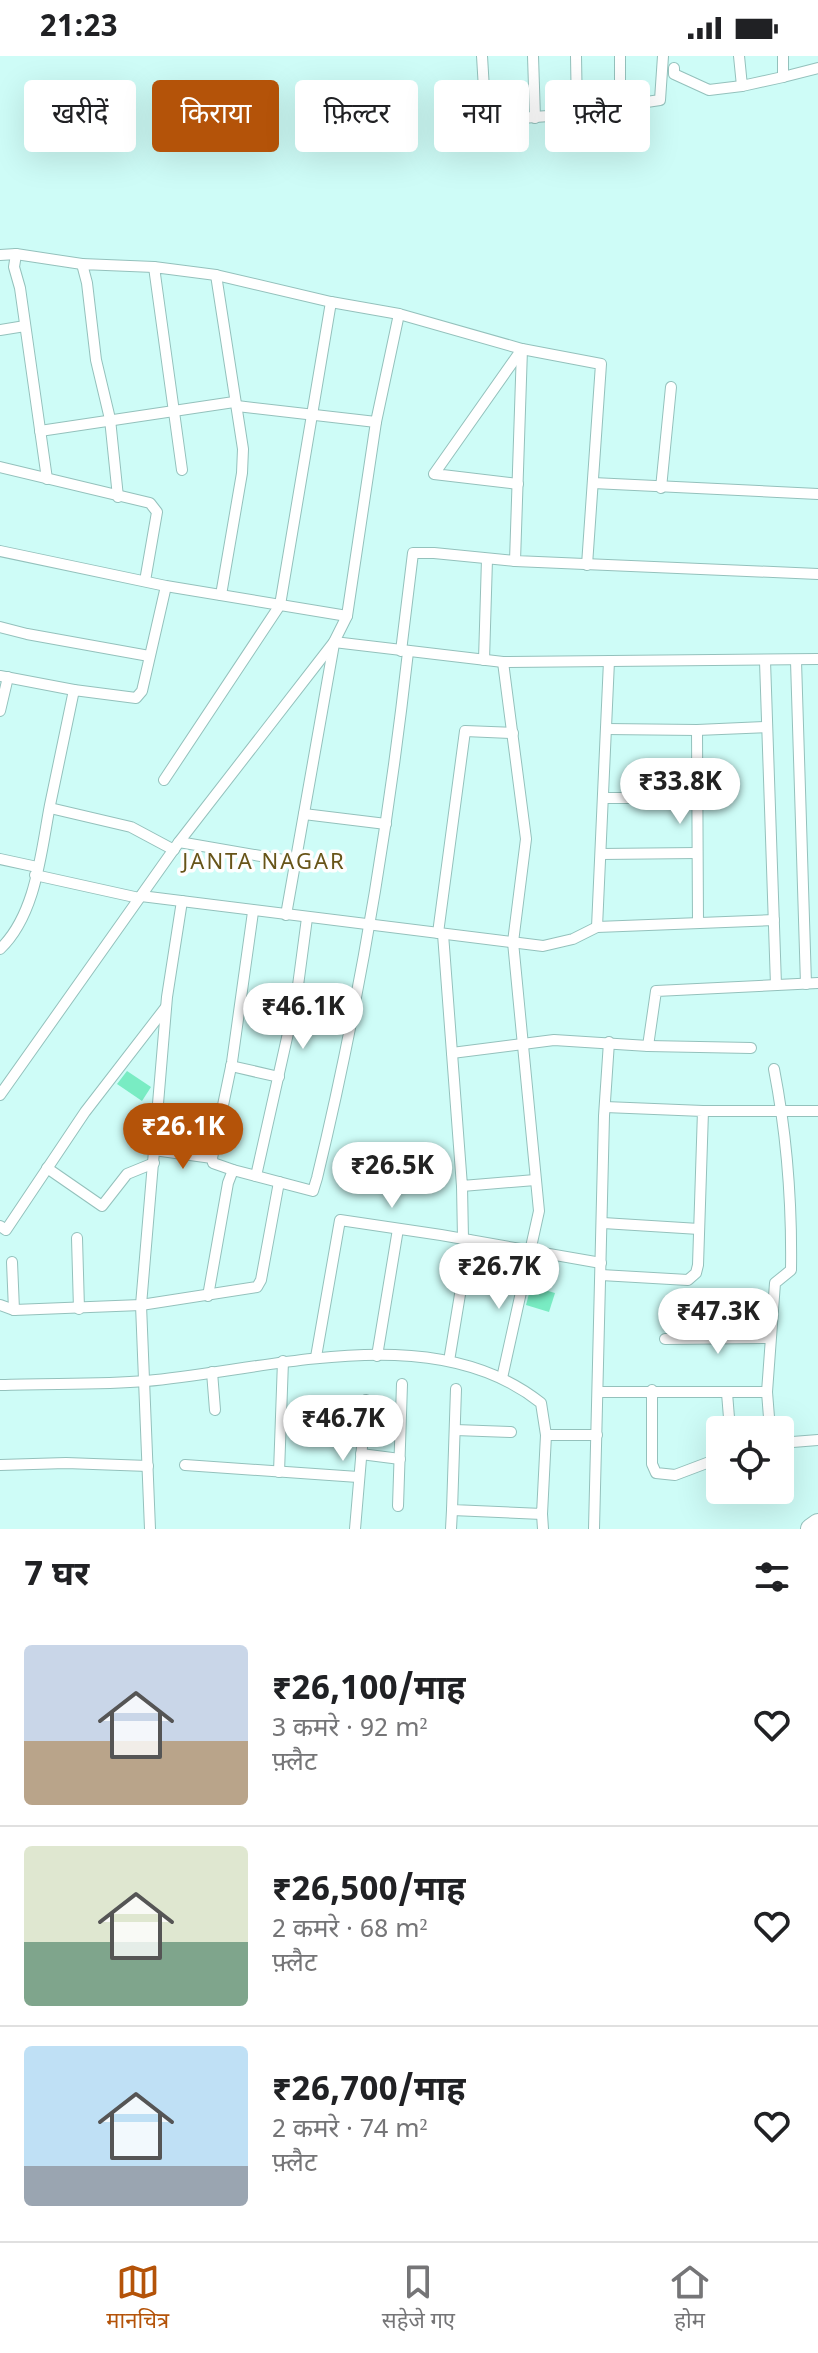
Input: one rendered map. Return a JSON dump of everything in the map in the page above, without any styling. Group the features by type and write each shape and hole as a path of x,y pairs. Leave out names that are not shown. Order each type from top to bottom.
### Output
{"highway":[{"path":"811,1529 818,1524"}],"street":[{"path":"482,56 485,106 489,117 495,121 545,117"},
{"path":"533,56 535,118"},
{"path":"576,56 576,80"},
{"path":"620,56 620,80"},
{"path":"650,102 660,100 666,64 678,56"},
{"path":"739,56 742,86"},
{"path":"783,56 783,77"},
{"path":"666,64 674,74 709,90 742,86 818,68"},
{"path":"0,255 16,254 82,264 154,267 216,275 331,302 399,314 522,349 601,364 587,565"},
{"path":"16,254 14,267 20,288 47,479"},
{"path":"82,264 96,360 110,419 118,497"},
{"path":"154,267 182,470"},
{"path":"216,275 243,449 242,473 221,595"},
{"path":"164,780 280,605 331,302"},
{"path":"0,1095 177,846 334,642 347,616 376,422 399,314"},
{"path":"0,330 25,326"},
{"path":"515,561 522,349"},
{"path":"518,484 434,474 522,349"},
{"path":"661,488 671,387"},
{"path":"40,431 236,404 376,422"},
{"path":"0,467 150,503 157,512 145,581"},
{"path":"593,483 818,494"},
{"path":"0,551 166,586 347,616"},
{"path":"253,912 231,1066 213,1163 313,1191 341,1077 386,824 413,553 587,565 818,574"},
{"path":"484,660 487,559"},
{"path":"0,711 4,676 136,698 142,691 166,586"},
{"path":"0,627 149,656"},
{"path":"334,642 503,662 818,659"},
{"path":"286,915 334,642"},
{"path":"597,927 609,661"},
{"path":"765,661 776,985"},
{"path":"648,1046 656,991 812,983 796,661"},
{"path":"502,1378 539,1211 513,942 526,839 503,662"},
{"path":"0,949 11,938 23,917 36,871 74,690"},
{"path":"606,729 767,727"},
{"path":"697,730 698,923"},
{"path":"449,1361 466,1239 441,934 465,731 513,733"},
{"path":"604,798 697,798"},
{"path":"50,808 131,827 177,846 295,862"},
{"path":"304,814 386,824"},
{"path":"601,854 697,853"},
{"path":"0,859 140,897 543,946 573,939 597,927 774,920"},
{"path":"150,1529 141,1305 166,1007 182,901"},
{"path":"256,1176 297,993 307,918"},
{"path":"0,1226 6,1230 85,1112 166,1007"},
{"path":"452,1053 554,1040 751,1048"},
{"path":"594,1529 609,1042"},
{"path":"231,1066 279,1077"},
{"path":"769,1416 767,1392 775,1283 791,1270 792,1218 782,1112 774,1069"},
{"path":"0,1071 11,1080"},
{"path":"605,1107 818,1111"},
{"path":"316,1357 340,1220 529,1250 601,1269 688,1280 696,1273 698,1265 703,1111"},
{"path":"155,1150 212,1158"},
{"path":"47,1168 102,1206 127,1174 154,1163"},
{"path":"208,1296 233,1170"},
{"path":"462,1186 535,1180"},
{"path":"0,1305 14,1310 79,1309 141,1305 253,1289 260,1284 279,1182"},
{"path":"603,1223 699,1229"},
{"path":"377,1356 398,1229"},
{"path":"77,1238 79,1309"},
{"path":"12,1262 14,1310"},
{"path":"665,1339 770,1338"},
{"path":"0,1385 145,1381 316,1357 377,1356 449,1361 492,1372 522,1387 541,1403 546,1435 543,1529"},
{"path":"279,1472 283,1361"},
{"path":"212,1372 215,1410"},
{"path":"398,1506 402,1384"},
{"path":"451,1529 456,1389"},
{"path":"652,1390 652,1464 656,1473 675,1475 706,1463"},
{"path":"598,1392 767,1392"},
{"path":"727,1393 729,1416"},
{"path":"355,1529 366,1400"},
{"path":"455,1430 511,1432"},
{"path":"546,1435 597,1435"},
{"path":"794,1442 818,1440"},
{"path":"361,1454 400,1459"},
{"path":"0,1465 66,1463 148,1466"},
{"path":"185,1465 358,1477"},
{"path":"452,1510 542,1514"}],"building":[{"path":"127,1071 151,1087 142,1101 117,1084"},
{"path":"531,1286 555,1293 549,1312 526,1305"}],"district":[{"name":"JANTA NAGAR","path":"264,861"}]}
